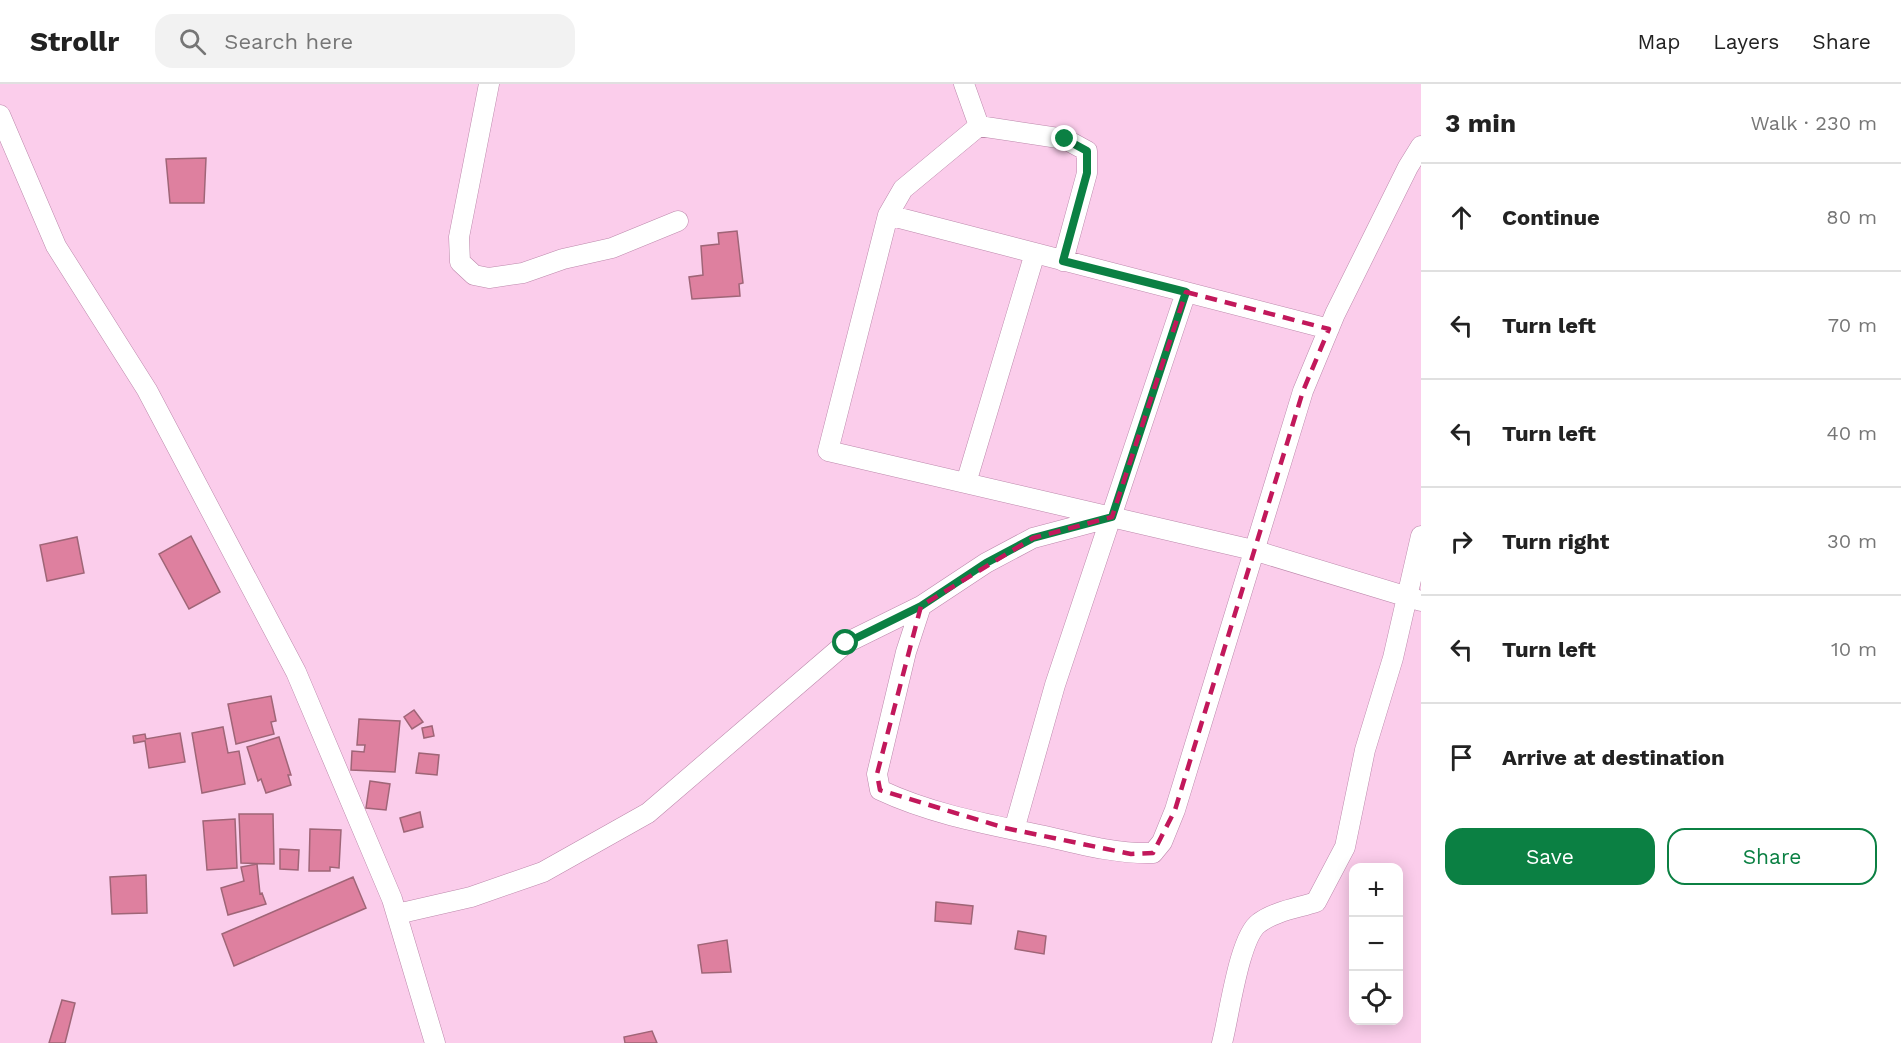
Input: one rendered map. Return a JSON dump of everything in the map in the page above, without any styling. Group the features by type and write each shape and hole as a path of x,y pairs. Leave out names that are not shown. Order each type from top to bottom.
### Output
{"street":[{"path":"489,84 459,237 460,262 474,275 489,278 523,273 563,259 612,248 678,221"},
{"path":"964,84 979,126"},
{"path":"0,115 56,246 147,390 296,672 397,914 435,1043"},
{"path":"1063,261 1087,173 1087,151 1065,139 979,126 903,189 888,215 828,451 1253,550 1414,599"},
{"path":"921,606 906,652 877,774 880,790 936,810 1014,830 1131,854 1153,853 1158,848 1175,810 1303,392 1329,329 1408,167 1421,147"},
{"path":"888,215 1329,329"},
{"path":"966,483 1035,253"},
{"path":"1014,830 1055,685 1186,292"},
{"path":"397,914 471,897 543,872 648,813 846,643 921,606 986,563 1033,538 1112,517"},
{"path":"1222,1043 1243,950 1257,924 1280,913 1316,902 1345,847 1365,750 1414,599 1421,536"}],"highlighted area":[{"path":"1186,292 1329,329 1303,391 1175,810 1153,853 1131,854 1005,828 880,790 877,774 921,606 1033,538 1112,517"}],"building":[{"path":"206,158 204,203 170,203 166,159"},
{"path":"737,231 743,283 739,284 740,296 692,299 689,277 703,275 701,246 719,244 718,233"},
{"path":"191,536 220,592 189,609 159,554"},
{"path":"77,537 84,573 47,581 40,545"},
{"path":"271,696 276,721 271,722 274,734 236,744 228,704"},
{"path":"414,710 423,722 412,729 404,717"},
{"path":"359,719 400,721 395,772 351,770 352,751 364,752 365,745 357,745"},
{"path":"432,726 434,736 424,738 422,728"},
{"path":"223,727 228,753 239,751 245,784 202,793 192,733"},
{"path":"180,733 185,762 149,768 145,741 134,743 133,736 145,734 146,739"},
{"path":"279,737 291,775 288,775 291,785 266,793 261,779 258,781 247,747"},
{"path":"419,753 439,755 437,775 416,773"},
{"path":"370,781 390,784 386,810 366,808"},
{"path":"420,812 423,827 404,832 400,818"},
{"path":"239,814 273,814 274,864 241,863"},
{"path":"235,819 237,868 207,870 203,821"},
{"path":"310,829 341,830 339,868 330,867 330,871 309,871"},
{"path":"280,849 299,850 298,870 280,869"},
{"path":"257,864 260,894 262,893 266,904 228,915 221,888 244,881 241,867"},
{"path":"146,875 147,913 112,914 110,877"},
{"path":"353,877 366,908 234,966 222,934"},
{"path":"936,902 973,906 971,924 935,921"},
{"path":"1018,931 1046,936 1044,954 1015,949"},
{"path":"727,940 731,972 702,973 698,945"},
{"path":"62,1000 75,1003 65,1043 49,1043"},
{"path":"652,1031 657,1043 625,1043 624,1037"}],"route":[{"path":"846,643 921,606 986,563 1033,538 1112,517 1186,292 1063,261 1087,173 1087,151 1065,139"}]}
